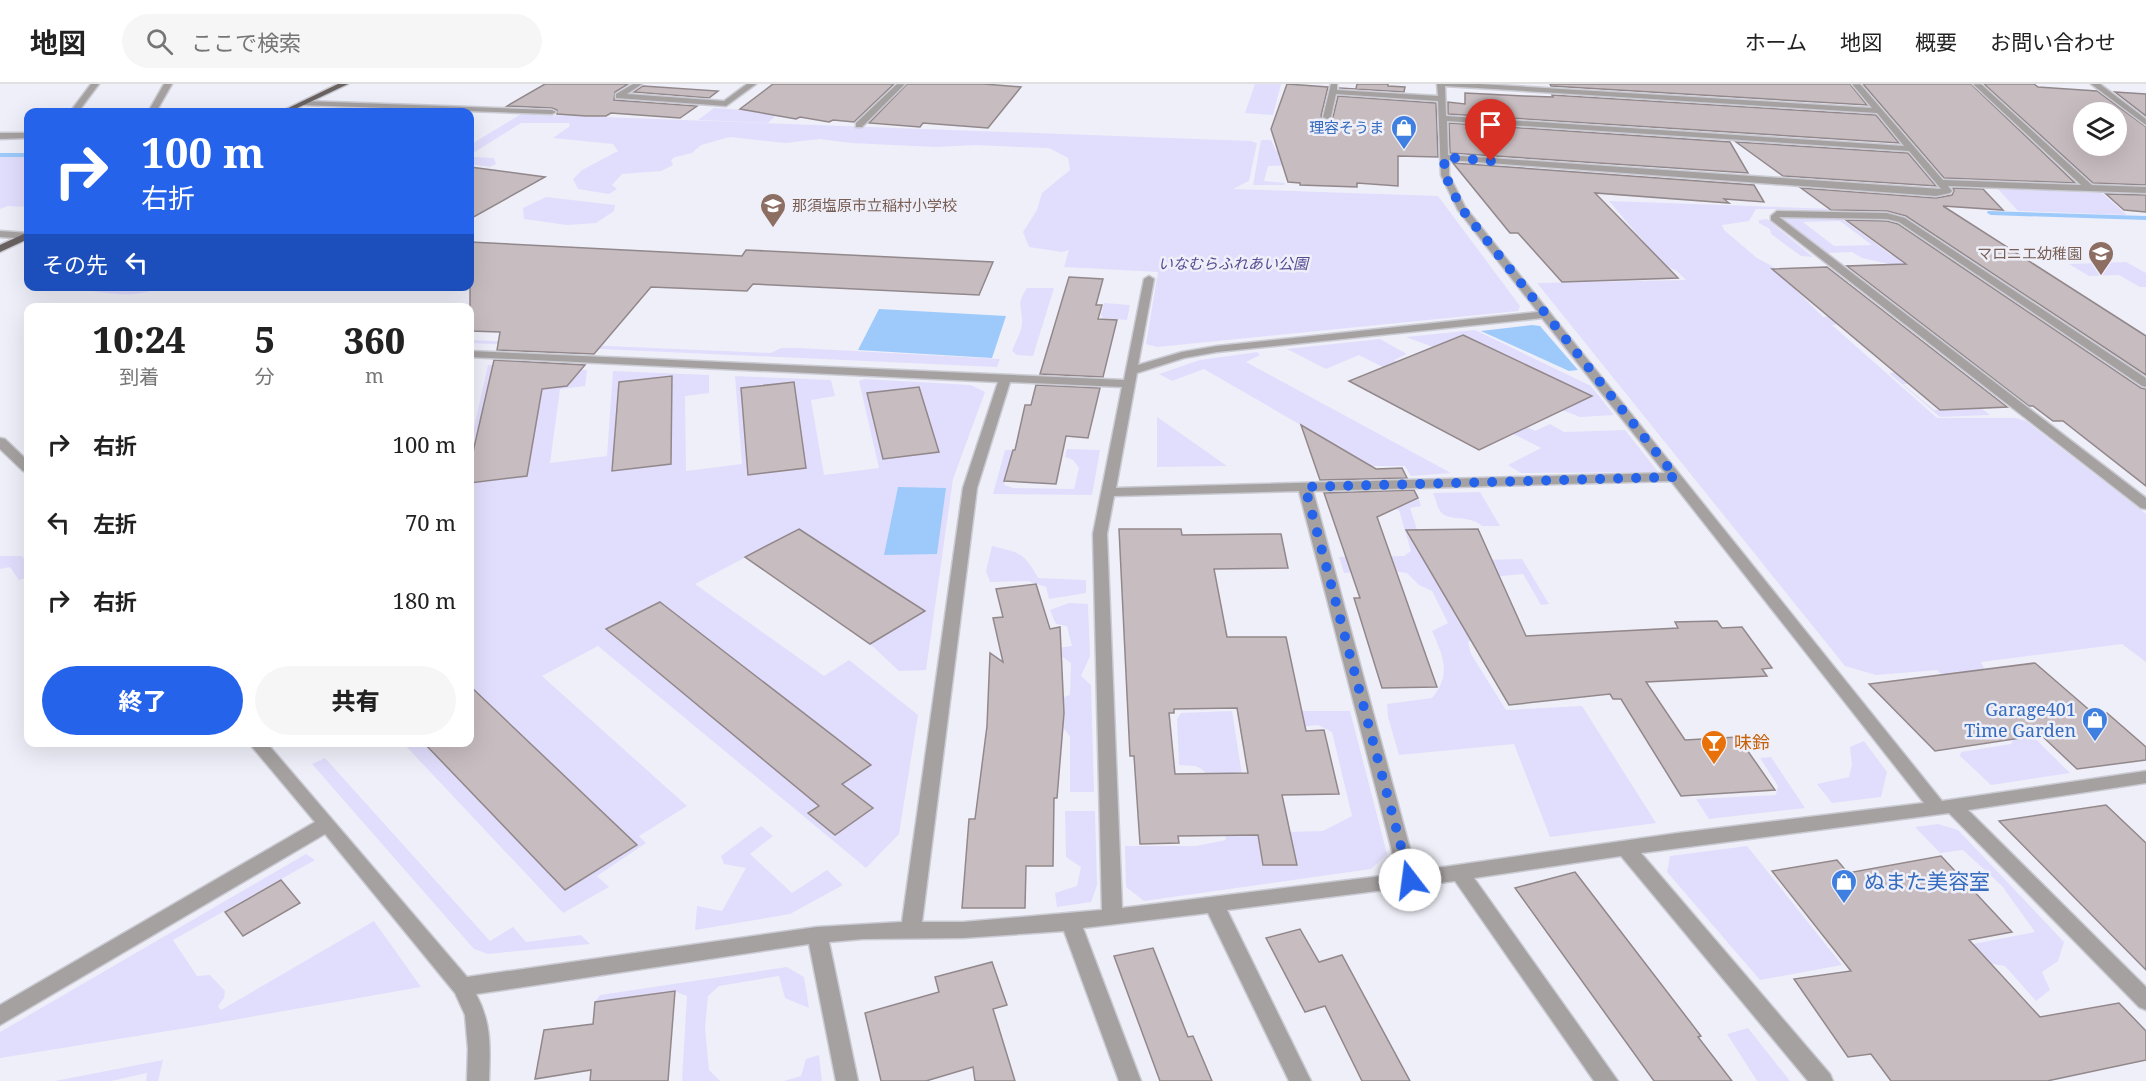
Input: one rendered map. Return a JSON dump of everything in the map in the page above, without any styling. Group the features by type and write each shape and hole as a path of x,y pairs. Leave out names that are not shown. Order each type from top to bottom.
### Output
{"main road":[{"path":"293,108 344,84"},
{"path":"0,249 11,243"}],"street":[{"path":"77,108 96,84"},
{"path":"154,108 168,84"},
{"path":"638,84 619,96 621,98 726,104 752,84"},
{"path":"859,125 901,84"},
{"path":"1879,111 1442,84 1445,175 1461,208 1490,247 1547,314 1676,477 1946,807 2146,1001"},
{"path":"1444,157 1936,193 1947,191 1856,84"},
{"path":"1977,84 2091,189"},
{"path":"2095,84 2146,123"},
{"path":"1328,117 1334,88 1442,99"},
{"path":"304,103 442,108"},
{"path":"474,109 552,112"},
{"path":"1443,118 1911,149"},
{"path":"0,136 24,136"},
{"path":"1941,183 2146,190"},
{"path":"2146,383 1902,220 1887,216 1777,214 1774,218 2146,506"},
{"path":"0,234 24,237"},
{"path":"11,243 24,239"},
{"path":"1112,916 1100,534 1149,279"},
{"path":"474,354 1005,378 1129,378 1182,355 1217,349 1547,314"},
{"path":"911,930 970,488 1005,378"},
{"path":"0,441 24,462"},
{"path":"1107,492 1676,477"},
{"path":"1305,487 1410,880"},
{"path":"260,747 462,987 476,1016 479,1049 478,1081"},
{"path":"462,987 817,935 863,931 963,930 1071,922 1410,880 1626,848 1946,807 2146,777"},
{"path":"0,1016 327,824"},
{"path":"1626,848 1822,1081"},
{"path":"1460,873 1607,1081"},
{"path":"1214,904 1300,1081"},
{"path":"1071,922 1130,1081"},
{"path":"817,935 847,1081"}],"green space":[{"path":"1255,84 1281,84 1273,115 1245,113"},
{"path":"714,108 779,112 768,123 698,120"},
{"name":"いなむらふれあい公園","path":"521,114 1251,141 1257,143 1249,181 1233,189 1438,196 1520,306 1518,311 1157,347 1146,344 1158,272 1064,267 1069,250 1062,252 1029,247 1023,232 1037,210 1042,193 1070,170 1068,158 1049,148 976,145 935,147 819,139 785,143 730,137 701,145 692,153 675,157 671,160 673,165 661,171 622,174 612,185 617,189 609,194 578,189 573,179 582,170 618,151 613,144 553,138 570,126 569,123 521,123 474,152 474,143"},
{"path":"1261,140 1271,140 1276,151 1294,152 1299,165 1268,166 1264,181 1285,183 1284,185 1253,185"},
{"path":"0,157 24,157 24,207 8,206 0,209"},
{"name":"いなむらふれあい公園","path":"474,157 494,158 496,164 490,167 474,165"},
{"path":"1998,189 2102,193 2127,215 2018,211"},
{"path":"546,197 615,205 614,211 596,223 567,225 524,219 523,208"},
{"path":"1609,201 1889,211 1756,209 1749,221 1722,225 1724,230 1757,258 1772,266 1823,317 1890,316 1894,319 1832,325 1937,418 2016,418 2026,421 2146,514 2146,662 2122,644 1981,662 2008,708 2070,773 1991,785 1960,756 1961,752 2011,744 2013,740 1937,670 1876,675 1845,666 1537,283 1686,280 1676,270 1665,267 1640,243 1642,240"},
{"path":"1786,218 1841,218 1891,255 1941,253 1959,266 1948,293 1915,284 1889,264 1862,258 1852,252 1826,253 1784,220","holes":["1840,221 1872,245 1834,246 1803,222"]},
{"path":"1767,219 1813,257 1801,256 1771,234 1770,229 1759,223 1759,220"},
{"path":"2126,262 2146,273 2146,287 2140,287 2119,275 2089,276 2069,264"},
{"path":"1027,288 1054,288 1033,356 1017,355 1012,351 1021,327 1020,303"},
{"path":"90,291 150,291 130,294"},
{"path":"1104,303 1130,305 1127,320 1103,318 1101,315"},
{"path":"1475,330 1591,386 1614,415 1580,417 1562,410 1591,395 1463,335 1433,347 1406,337"},
{"path":"1380,339 1407,354 1394,360 1535,431 1550,424 1564,432 1625,430 1658,472 1521,473 1508,465 1541,448 1359,355 1326,369 1287,349"},
{"path":"474,340 771,353 781,348 799,348 1000,359 997,367 474,343"},
{"path":"1257,352 1260,355 1246,362 1451,473 1411,476 1405,466 1336,466 1356,457 1204,369 1172,381 1159,374 1200,360"},
{"path":"488,365 587,370 585,386 560,389 550,463 607,456 613,371 709,375 709,393 685,396 686,471 742,464 735,376 831,380 835,396 811,400 824,475 879,468 859,381 864,379 971,385 985,392 953,479 926,670 899,671 870,644 925,611 799,529 695,584 824,676 849,660 918,715 899,834 866,868 598,646 542,676 687,806 639,836 646,843 597,876 609,887 563,913 407,747 474,747 474,427"},
{"path":"1961,371 1988,392 1963,393 1990,415 1940,417 1889,373","holes":["1936,382 1967,408 1934,410 1903,384"]},
{"path":"1157,417 1227,466 1157,467"},
{"path":"1067,449 1100,450 1092,495 993,494 1005,450 1013,450 1004,485 1013,488 1074,489 1079,468 1073,460 1065,457"},
{"path":"1480,492 1500,526 1482,526 1471,520 1444,515 1438,508 1433,493"},
{"path":"1417,493 1421,506 1410,508 1425,553 1440,561 1522,559 1549,604 1541,605 1523,574 1441,582 1451,608 1465,617 1482,636 1468,642 1471,654 1506,710 1582,706 1656,823 1550,837 1514,744 1399,755 1388,717 1387,704 1432,698 1442,681 1444,665 1432,631 1448,623 1432,591 1419,585 1407,573 1385,570 1344,573 1339,557 1404,556 1411,551 1399,510 1383,506 1379,494"},
{"path":"992,546 1009,550 1025,558 1038,578 1086,580 1086,593 1049,599 1046,587 1028,581 990,582 986,571"},
{"path":"0,556 22,556 24,559 24,578 19,580 10,567 0,569"},
{"path":"1069,603 1088,604 1090,656 1081,676 1091,685 1094,792 1070,792 1070,736 1061,725 1061,698 1070,695 1071,663 1061,656 1017,653 1072,646 1067,626 1056,624 1050,610"},
{"path":"1232,711 1251,833 1323,831 1352,816 1332,732 1318,725 1300,727 1295,711 1350,711 1387,854 1371,869 1144,901 1126,887 1125,846 1196,846 1226,840 1215,789 1205,772 1198,767 1179,765 1177,719 1181,713"},
{"path":"1864,741 1887,772 1881,797 1832,803 1817,784 1849,777 1852,764 1850,747"},
{"path":"1771,757 1805,808 1709,819 1696,799 1776,795 1778,786 1760,758"},
{"path":"325,758 490,941 513,927 526,942 581,935 590,944 488,954 474,949 312,764"},
{"path":"1065,811 1095,811 1097,885 1091,902 1057,907 1055,893 1077,886 1081,867 1066,857"},
{"path":"1938,824 1958,830 2064,942 2058,961 2042,972 2050,990 2036,1001 2005,966 1987,963 1866,965 2035,932 2002,886 1963,850 1940,853 1915,827"},
{"path":"761,826 773,836 750,854 792,893 827,870 843,885 790,914 695,930 697,906 722,911 746,868 724,864 721,856"},
{"path":"1747,846 1842,965 1760,980 1667,872 1670,856"},
{"path":"306,854 315,860 173,940 197,976 210,975 225,991 224,998 218,1006 221,1010 374,921 421,987 0,1058 0,1032"},
{"path":"787,967 804,977 809,1008 785,998 779,976 719,986 708,996 705,1028 709,1070 720,1081 682,1081 687,996 674,991 595,1002 600,995"},
{"path":"1748,1028 1790,1081 1757,1081 1727,1034"},
{"path":"819,1055 822,1081 784,1081 801,1076 806,1059"},
{"path":"163,1060 158,1081 146,1081 147,1073 111,1081 55,1081"}],"water":[{"path":"879,309 1006,316 992,358 858,350"},
{"path":"1540,326 1578,370 1569,371 1481,331"},
{"path":"898,487 946,488 937,554 884,555"}],"building":[{"path":"545,84 628,84 615,92 614,100 697,106 680,118 611,113 606,116 557,114 557,110 552,108 507,106"},
{"path":"773,84 894,84 854,122 833,120 829,122 800,117 796,119 740,109"},
{"path":"907,84 984,84 1021,87 988,128 923,123 920,127 869,123"},
{"path":"1287,84 1328,87 1321,116 1326,121 1333,117 1338,96 1436,103 1438,157 1398,156 1398,186 1357,183 1357,187 1300,185 1300,183 1288,182 1271,129"},
{"path":"1357,84 1388,84 1388,86 1405,87 1404,92 1339,88 1356,89"},
{"path":"1550,84 1850,84 1867,105 1551,86"},
{"path":"1863,84 1971,84 2075,183 1944,178"},
{"path":"1984,84 2034,84 2038,87 2097,91 2112,102 2073,102 2073,156 2127,156 2127,113 2146,127 2146,185 2093,183"},
{"path":"643,86 718,91 709,98 634,92"},
{"path":"2115,92 2146,94 2146,116"},
{"path":"1465,93 1553,97 1552,95 1876,115 1899,143 1448,114 1448,102 1465,104"},
{"path":"1449,123 1730,142 1748,173 1450,153"},
{"path":"1736,142 1908,153 1936,186 1783,176"},
{"path":"1453,163 1754,185 1764,202 1724,199 1729,203 1595,193 1678,278 1562,282 1518,233 1510,233"},
{"path":"474,168 545,177 474,217"},
{"path":"1801,188 1936,198 1952,195 1953,188 1983,189 2003,210 1943,206 2146,336 2146,375 1906,216 1887,211 1831,210"},
{"path":"2106,194 2146,195 2146,212 2124,210"},
{"path":"1846,220 1887,221 1898,224 2141,388 2146,389 2146,486 2063,421 2053,421 2033,406 2029,406 1847,266 1906,264"},
{"path":"474,242 742,256 746,250 993,262 979,295 753,284 747,291 651,287 594,354 497,350 500,332 474,331 474,303 470,303 470,291 474,291"},
{"path":"1827,267 2007,407 1940,410 1772,269"},
{"path":"1069,277 1103,279 1096,305 1102,305 1098,319 1117,320 1103,377 1040,374"},
{"path":"1463,335 1592,396 1479,450 1349,381"},
{"path":"494,360 585,365 567,386 542,389 527,476 474,483 474,448"},
{"path":"672,376 671,464 612,471 619,382"},
{"path":"794,382 806,468 748,475 741,388"},
{"path":"1036,385 1100,388 1088,438 1066,436 1056,484 1004,481 1013,450 1015,450 1025,405 1031,405"},
{"path":"919,387 939,452 883,459 867,393"},
{"path":"1301,425 1376,469 1402,468 1407,478 1320,480"},
{"path":"1414,490 1418,498 1377,517 1437,687 1382,688 1354,598 1360,598 1324,493"},
{"path":"799,529 925,611 870,644 745,557"},
{"path":"1119,529 1181,529 1182,535 1281,534 1288,568 1214,569 1227,637 1286,637 1306,731 1324,730 1339,794 1282,795 1297,865 1263,865 1258,835 1178,836 1179,843 1140,844 1134,756 1130,756","holes":["1237,708 1248,773 1175,774 1169,713 1174,713 1174,709"]},
{"path":"1478,529 1526,636 1678,628 1675,622 1717,621 1722,628 1742,627 1772,668 1762,669 1767,676 1646,682 1685,740 1738,737 1775,790 1681,796 1621,699 1613,699 1610,694 1509,705 1406,530"},
{"path":"1036,584 1050,629 1060,627 1064,713 1057,798 1054,798 1053,866 1026,866 1025,908 962,908 969,819 975,819 987,726 990,653 1003,662 993,618 1003,617 996,589"},
{"path":"660,602 871,765 842,784 873,808 835,835 808,813 819,806 606,629"},
{"path":"2035,663 2094,714 2107,713 2146,747 2146,760 2077,769 2041,735 1935,751 1869,684"},
{"path":"474,690 637,845 565,890 428,747 474,747"},
{"path":"2106,805 2146,843 2146,970 1999,821"},
{"path":"1941,856 2012,932 1969,940 2040,1017 2119,1003 2146,1031 2146,1060 2047,1081 1891,1081 1871,1054 1848,1057 1794,979 1851,971 1772,871 1837,860 1848,873"},
{"path":"1575,872 1701,1036 1698,1037 1732,1081 1654,1081 1515,888"},
{"path":"281,880 300,903 243,936 225,912"},
{"path":"1300,929 1319,962 1342,955 1410,1081 1362,1081 1325,1006 1305,1012 1266,938"},
{"path":"1153,948 1188,1037 1193,1036 1212,1081 1160,1081 1114,956"},
{"path":"992,962 1007,1005 993,1009 1015,1081 975,1081 973,1067 926,1081 881,1081 865,1013 939,992 935,977"},
{"path":"675,991 668,1081 590,1081 591,1070 535,1079 544,1030 593,1024 595,1002"}],"waterway":[{"path":"0,155 24,155"},
{"path":"1991,213 2146,218"}],"place":[{"name":"理容そうま","path":"1404,151"},
{"name":"那須塩原市立稲村小学校","path":"773,229"},
{"name":"マロニエ幼稚園","path":"2101,277"},
{"name":"Garage401 Time Garden","path":"2095,743"},
{"name":"味鈴","path":"1714,766"},
{"name":"ぬまた美容室","path":"1844,905"}],"route":[{"path":"1410,880 1305,487 1676,477 1461,208 1445,175 1444,157 1491,161"}]}
